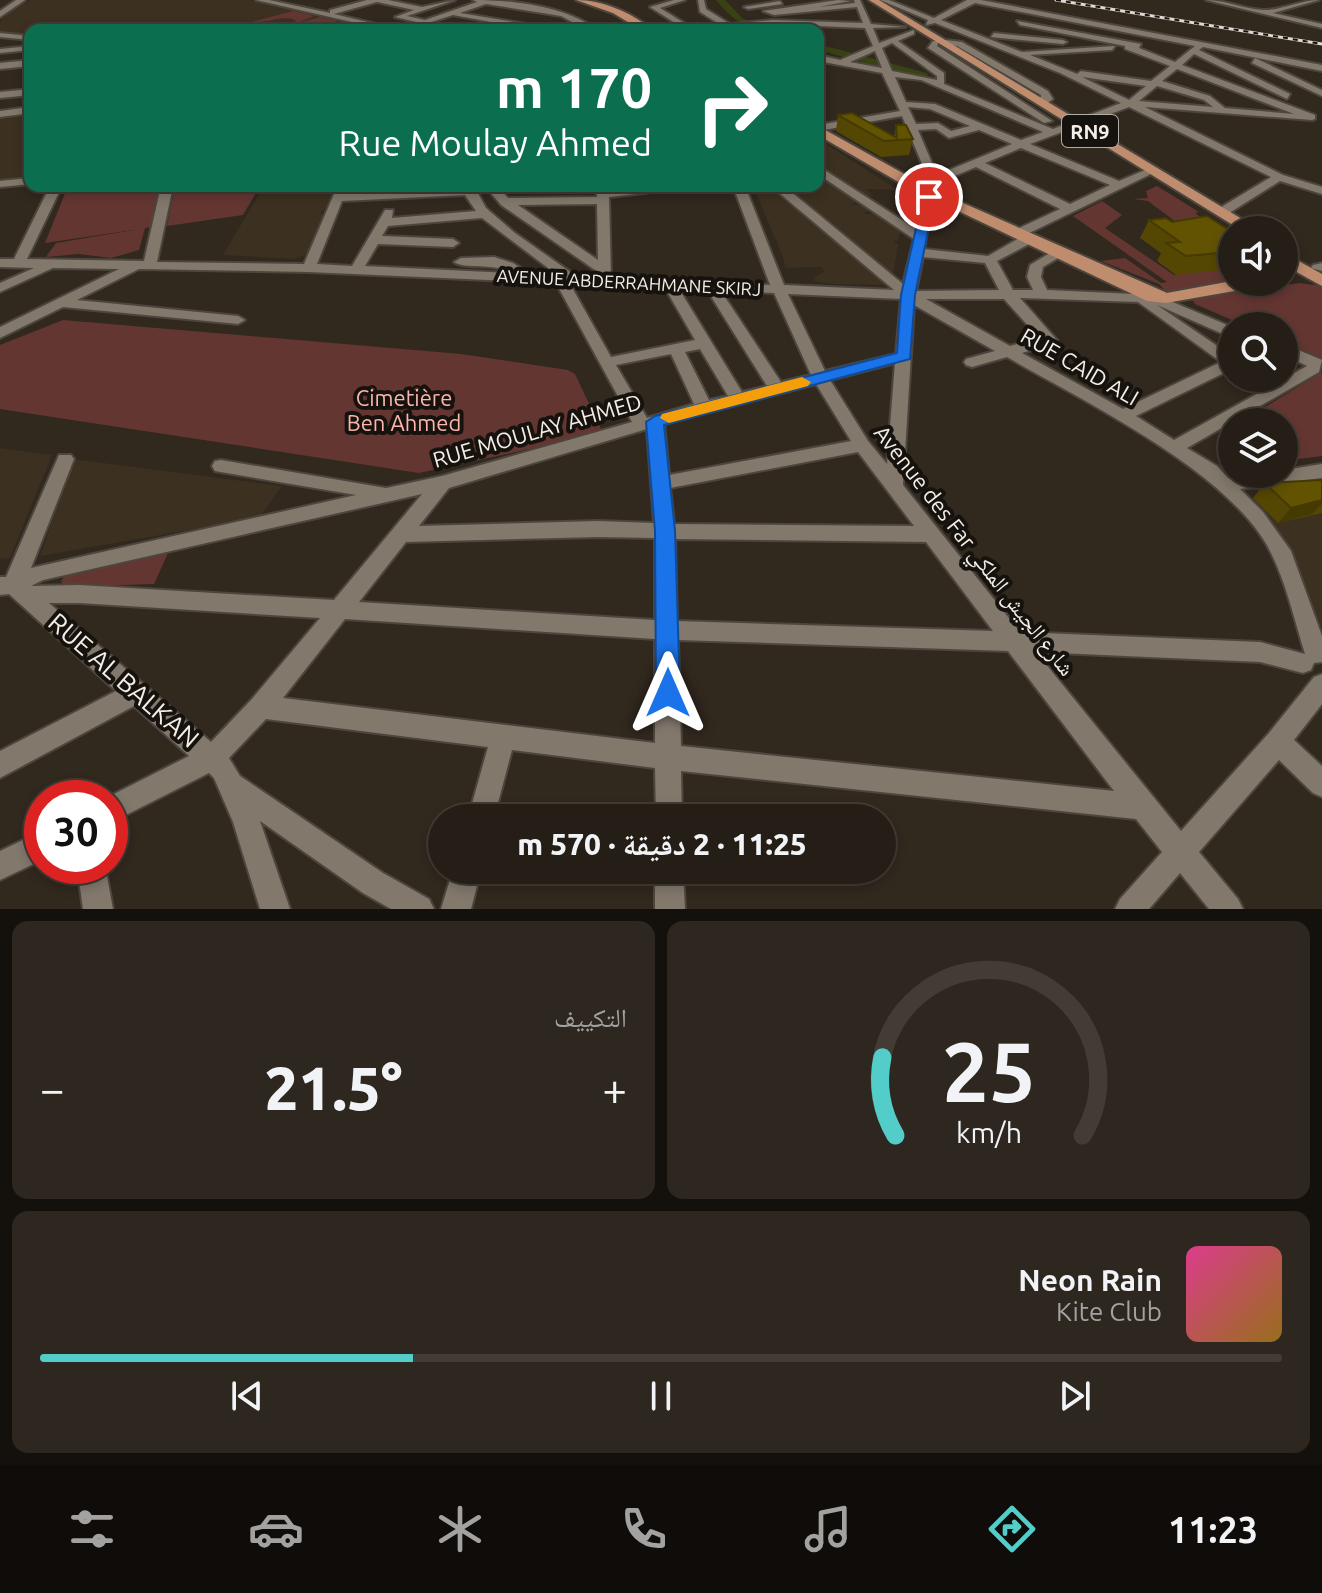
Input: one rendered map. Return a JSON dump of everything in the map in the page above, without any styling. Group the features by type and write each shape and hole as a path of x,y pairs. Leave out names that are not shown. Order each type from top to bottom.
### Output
{"main road":[{"path":"580,0 616,11 638,24"},
{"path":"587,0 619,9 645,24"},
{"name":"RN9","path":"873,0 1043,102 1065,128 1229,216"},
{"name":"RN9","path":"856,2 921,30 995,85 1218,218"},
{"path":"824,132 930,190 1152,297"},
{"path":"1298,259 1316,272"},
{"name":"AVENUE ABDERRAHMANE SKIRJ","path":"1152,297 1218,288"}],"street":[{"path":"0,15 10,5 22,0"},
{"path":"259,0 378,24 399,17 419,4"},
{"path":"284,0 378,24"},
{"path":"316,8 345,0"},
{"path":"333,12 376,0 404,6"},
{"path":"440,4 452,0"},
{"path":"476,0 568,15 583,24"},
{"path":"682,0 654,7 684,24"},
{"path":"701,0 704,11 725,24"},
{"path":"748,7 807,0"},
{"path":"883,0 921,30"},
{"path":"844,61 921,30 973,0 1322,68"},
{"path":"1209,0 1260,10 1292,3 1313,1 1322,4"},
{"path":"1219,0 1322,25"},
{"path":"431,20 451,24 487,1"},
{"path":"856,2 773,14 767,11 795,7 856,2"},
{"path":"856,2 910,127 930,190 908,295 894,486"},
{"path":"786,3 795,7"},
{"path":"1260,10 1292,3 1311,11"},
{"path":"419,4 448,15"},
{"path":"356,6 386,12 404,6 440,4 516,24"},
{"path":"492,19 525,7"},
{"path":"399,17 423,22 468,11 508,13 554,24"},
{"path":"983,40 1042,13"},
{"path":"362,19 374,15"},
{"path":"1020,23 1134,47 1236,88 1319,115"},
{"path":"824,26 921,30 951,28 1063,71 1279,177 1322,191"},
{"path":"1105,39 1122,28"},
{"path":"2,35 24,37"},
{"path":"994,35 1076,44"},
{"path":"892,40 941,75 940,85"},
{"path":"930,190 977,163 1023,143 1131,103 1203,43"},
{"path":"1019,54 1134,47 1191,53 1268,86 1319,115"},
{"path":"1227,48 1322,93"},
{"path":"0,51 24,49"},
{"path":"1099,49 1124,59"},
{"path":"1322,58 1306,58 1322,68"},
{"path":"824,59 919,77 1065,128"},
{"path":"0,66 24,64"},
{"path":"1150,68 1165,74"},
{"path":"1063,71 1154,83 1207,98 1226,112"},
{"path":"0,84 24,82"},
{"path":"965,95 995,85"},
{"path":"1236,88 1309,87"},
{"path":"0,95 24,93"},
{"path":"16,110 24,100"},
{"path":"1131,103 1298,117 1319,115"},
{"path":"824,128 926,104 1119,185"},
{"path":"0,112 24,109"},
{"path":"1298,117 1322,131"},
{"path":"910,127 938,126 949,135 981,126"},
{"path":"977,163 1070,209"},
{"path":"824,174 918,245 990,260 1023,236 1070,209 1145,173"},
{"path":"1222,212 1279,177"},
{"path":"0,184 24,182"},
{"path":"19,263 53,192"},
{"path":"0,333 144,264 165,192"},
{"path":"309,268 340,192 394,195 408,192"},
{"path":"470,192 484,214 565,277 608,362 648,423 662,483 665,531 669,804"},
{"path":"496,192 505,202 604,274"},
{"path":"544,201 545,192"},
{"name":"Avenue des Far شارع الجيش الملكي","path":"741,192 779,289 820,377 862,445 1144,807 1228,909"},
{"name":"RUE CAID ALI","path":"784,192 908,295 1176,447 1218,480"},
{"path":"505,202 544,201 603,193 604,274"},
{"path":"357,269 386,222 394,195"},
{"path":"386,222 484,214"},
{"path":"460,218 453,255 461,268"},
{"path":"375,240 453,243"},
{"path":"1042,294 1034,277 1037,265 1058,252"},
{"path":"972,362 1049,340 1008,294 990,260"},
{"name":"AVENUE ABDERRAHMANE SKIRJ","path":"0,263 461,268 525,276 604,274 669,284 908,295 1152,297"},
{"path":"0,288 54,263"},
{"path":"669,284 738,399"},
{"path":"711,286 777,389"},
{"path":"1152,297 1218,321"},
{"path":"1152,297 1218,327"},
{"path":"1152,297 1218,351"},
{"path":"61,303 238,320"},
{"path":"608,362 705,343"},
{"path":"676,349 704,407"},
{"path":"1176,447 1313,369 1316,363 1298,355"},
{"name":"RUE MOULAY AHMED","path":"15,580 442,483 704,407 905,356"},
{"path":"1298,362 1313,369"},
{"path":"1123,416 1218,370"},
{"path":"662,483 862,445"},
{"path":"65,459 15,580 79,594 668,630 821,633 1017,644 1260,652 1314,658 1313,678 1322,685 1278,742 1130,909"},
{"path":"221,466 394,494"},
{"path":"1298,474 1322,471"},
{"path":"128,801 212,758 261,707 442,483"},
{"name":"RUE CAID ALI","path":"1227,488 1256,517 1281,551 1314,658"},
{"path":"401,534 526,530 930,534"},
{"name":"RUE AL BALKAN","path":"15,580 40,607 212,758 232,786 275,909"},
{"path":"0,765 137,692"},
{"path":"261,707 668,757 1144,807"},
{"path":"485,804 504,735"},
{"path":"1278,742 1322,784"},
{"path":"232,786 373,883 419,909"},
{"path":"0,866 24,854"},
{"path":"94,884 98,909"},
{"path":"456,909 463,884"},
{"path":"669,884 670,909"}],"shaded area":[{"path":"31,0 249,0 355,24 24,24 24,35 0,33 0,22 10,11"},
{"path":"24,115 24,179 0,182 0,117"},
{"path":"824,143 898,190 866,189 873,196 860,195 824,171"},
{"path":"824,178 858,202 850,205 862,205 870,210 862,214 878,214 900,231 898,241 893,240 898,245 893,276 887,276 790,192 824,192"},
{"path":"260,192 334,192 328,206 320,213 324,215 308,254 294,259 223,255"},
{"path":"756,192 779,192 886,285 814,281 814,277 824,272 821,267 785,268"},
{"path":"0,448 52,455 10,558 0,559"},
{"path":"73,459 282,486 259,518 40,556"},
{"path":"1322,489 1322,629 1283,537 1251,498"}],"green space":[{"path":"293,11 314,16 298,23 320,17 337,21 332,24 274,24 296,22 283,18 252,22"},
{"path":"1157,186 1199,212 1195,213 1203,219 1210,218 1218,223 1218,232 1188,231 1148,201 1133,199 1148,198 1146,191"},
{"path":"66,192 159,192 151,227 145,228 139,250 111,258 79,254 46,257 56,243 140,229 45,243"},
{"path":"174,192 256,192 243,215 167,226"},
{"path":"1102,201 1122,215 1105,228 1174,275 1218,268 1218,285 1169,295 1159,284 1101,261 1125,258 1161,283 1167,282 1073,216"},
{"path":"1298,283 1322,286 1322,358 1298,348 1298,312 1218,314 1195,304 1192,299 1218,295 1298,296"},
{"name":"Cimetière Ben Ahmed","path":"63,320 461,354 568,370 575,374 603,433 419,473 0,409 0,345"},
{"path":"1322,372 1322,456 1298,459 1298,408 1264,408 1290,392 1298,392 1298,387"},
{"path":"168,553 154,584 64,587 61,581 66,574"}],"building":[{"path":"852,113 897,138 896,125 906,125 913,139 884,141 838,115"},
{"path":"1207,216 1218,223 1218,253 1186,256 1166,243 1180,242 1149,220 1166,218 1172,222"},
{"path":"1322,480 1322,500 1291,508 1270,488 1298,488 1298,481"}],"waterway":[{"path":"720,0 739,20 749,24"},
{"path":"824,49 923,75"}],"railway":[{"path":"1056,0 1322,44"}],"slow traffic":[{"path":"669,418 802,382"}],"route":[{"path":"668,693 665,531 655,422 905,356 908,295 929,197"}]}
